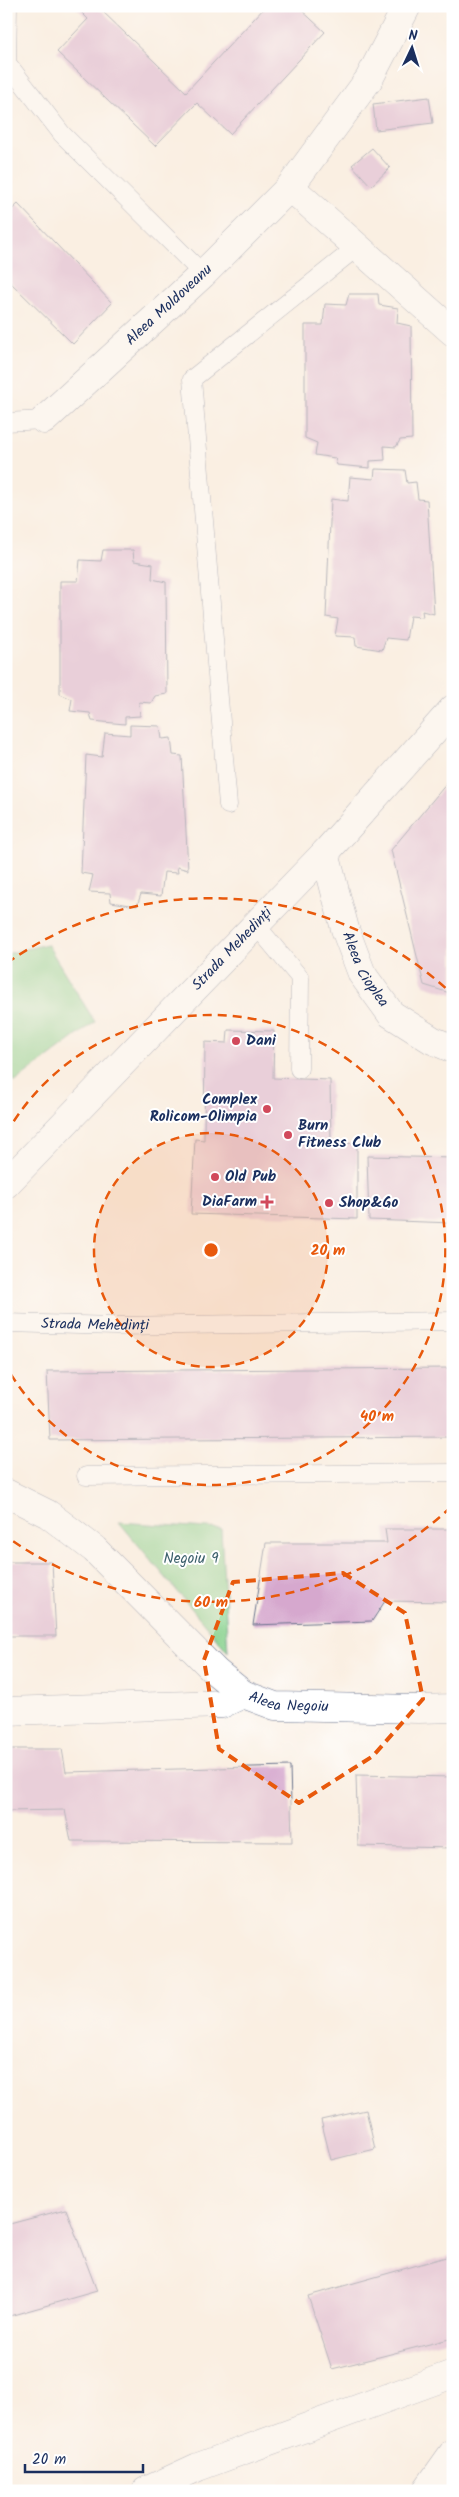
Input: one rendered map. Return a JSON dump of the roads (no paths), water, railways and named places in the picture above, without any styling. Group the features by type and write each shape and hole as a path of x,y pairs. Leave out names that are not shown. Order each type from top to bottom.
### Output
{"street":[{"name":"Aleea Moldoveanu","path":"44,420 203,274 290,187 368,79 407,6"},
{"path":"290,187 453,332"},
{"name":"Strada Mehedinți","path":"6,1184 325,853 453,709"},
{"name":"Aleea Cioplea","path":"325,853 345,929 362,974 391,1014 432,1040 453,1049"},
{"path":"6,1493 48,1514 94,1550 216,1672 243,1694"},
{"name":"Aleea Negoiu","path":"6,1711 222,1704 243,1694 275,1706 453,1708"},
{"path":"146,2491 198,2467 453,2374"},
{"path":"426,2491 453,2453"}],"lane":[{"path":"8,6 6,63 62,134 203,274"},
{"path":"228,805 192,379 357,247"},
{"path":"6,422 44,420"},
{"path":"256,925 300,978 299,1069"},
{"name":"Strada Mehedinți","path":"6,1323 116,1326 453,1321"},
{"path":"86,1476 453,1473"}],"place":[{"name":"Dani","path":"236,1041"},
{"name":"Complex Rolicom-Olimpia","path":"267,1109"},
{"name":"Burn Fitness Club","path":"288,1135"},
{"name":"Old Pub","path":"215,1177"},
{"name":"DiaFarm","path":"267,1202"},
{"name":"Shop&Go","path":"329,1203"}],"park label":[{"name":"Negoiu 9","path":"191,1559"}]}
